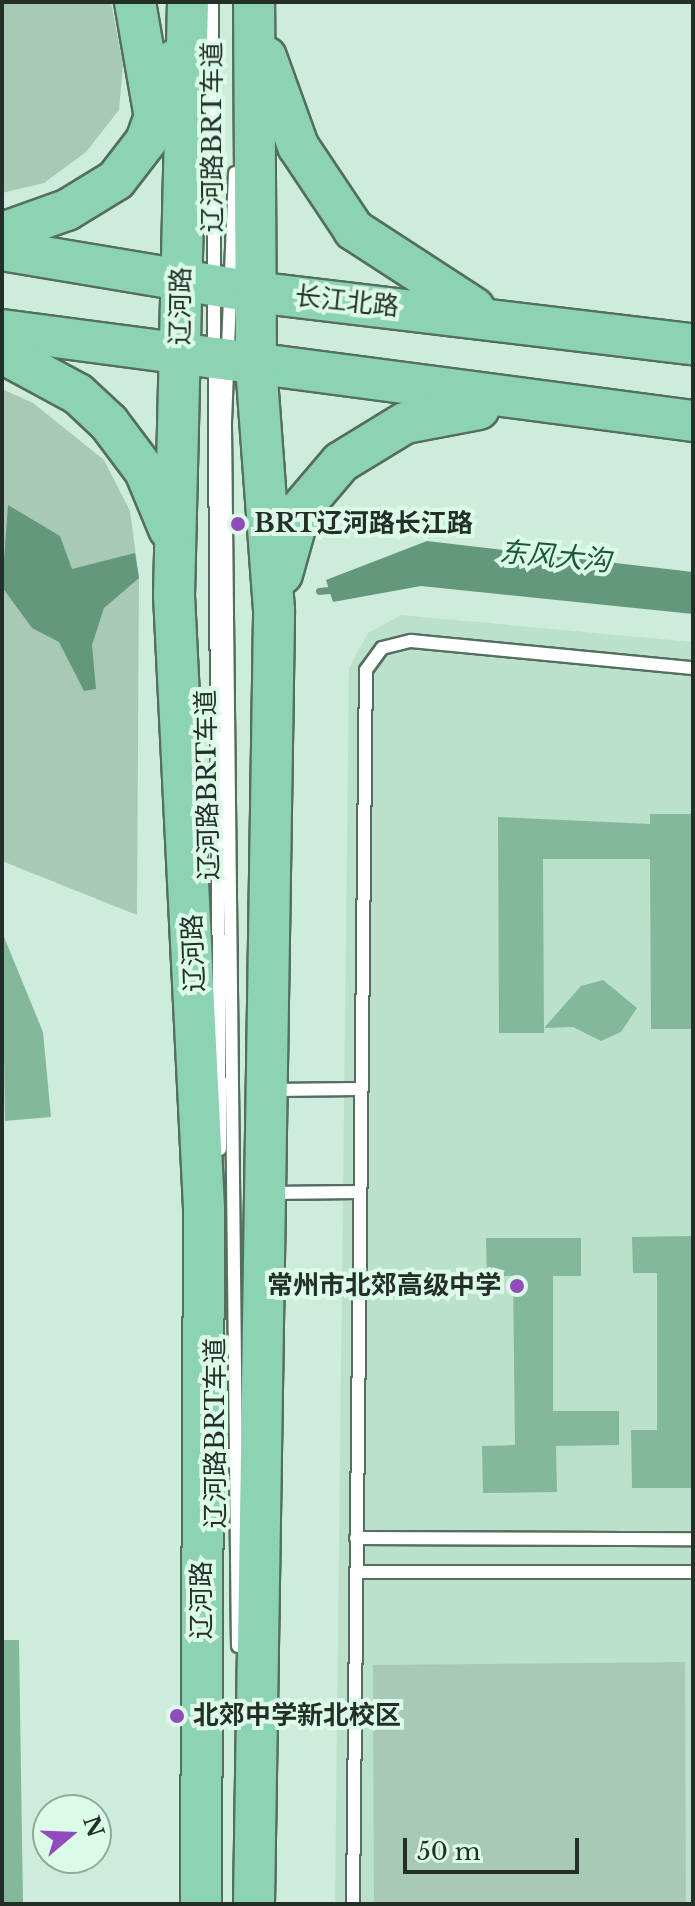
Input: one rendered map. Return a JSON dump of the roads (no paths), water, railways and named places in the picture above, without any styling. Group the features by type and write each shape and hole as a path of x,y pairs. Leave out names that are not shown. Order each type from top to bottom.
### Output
{"main road":[{"path":"135,2 155,109 146,141"},
{"path":"255,2 271,84 327,197 354,230 416,276 492,317"},
{"name":"辽河路","path":"201,1904 204,1209 174,595 187,548 219,360 221,286 255,2"},
{"path":"271,84 283,2"},
{"path":"2,233 99,192 146,141 196,6"},
{"name":"辽河路","path":"196,6 221,286 219,360 278,558 274,610 263,1090 254,1904"},
{"name":"长江北路","path":"2,250 221,286 693,344"},
{"path":"2,330 514,403 693,421"},
{"path":"2,353 78,394 109,423 145,471 187,548"},
{"path":"278,558 300,510 341,462 374,438 405,423 514,403"}],"lane":[{"name":"辽河路BRT车道","path":"221,286 235,160"},
{"name":"辽河路BRT车道","path":"219,360 227,553 238,1660"},
{"name":"辽河路BRT车道","path":"187,548 213,604 220,1556"},
{"path":"353,1904 359,1089 366,670 382,648 411,641 693,668"},
{"path":"263,1090 359,1089"},
{"path":"262,1193 359,1192"},
{"path":"356,1538 693,1539"},
{"path":"356,1572 693,1572"},
{"path":"239,1756 241,1904"}],"water":[{"path":"8,505 60,536 72,569 135,553 139,578 104,608 92,645 96,689 84,691 59,642 32,628 2,587"},
{"path":"427,541 693,572 693,614 421,586 333,602 326,580"}],"waterway":[{"name":"东风大沟","path":"319,591 339,589"}],"place":[{"name":"BRT辽河路长江路","path":"238,524"},
{"name":"常州市北郊高级中学","path":"517,1286"},
{"name":"北郊中学新北校区","path":"177,1716"}]}
